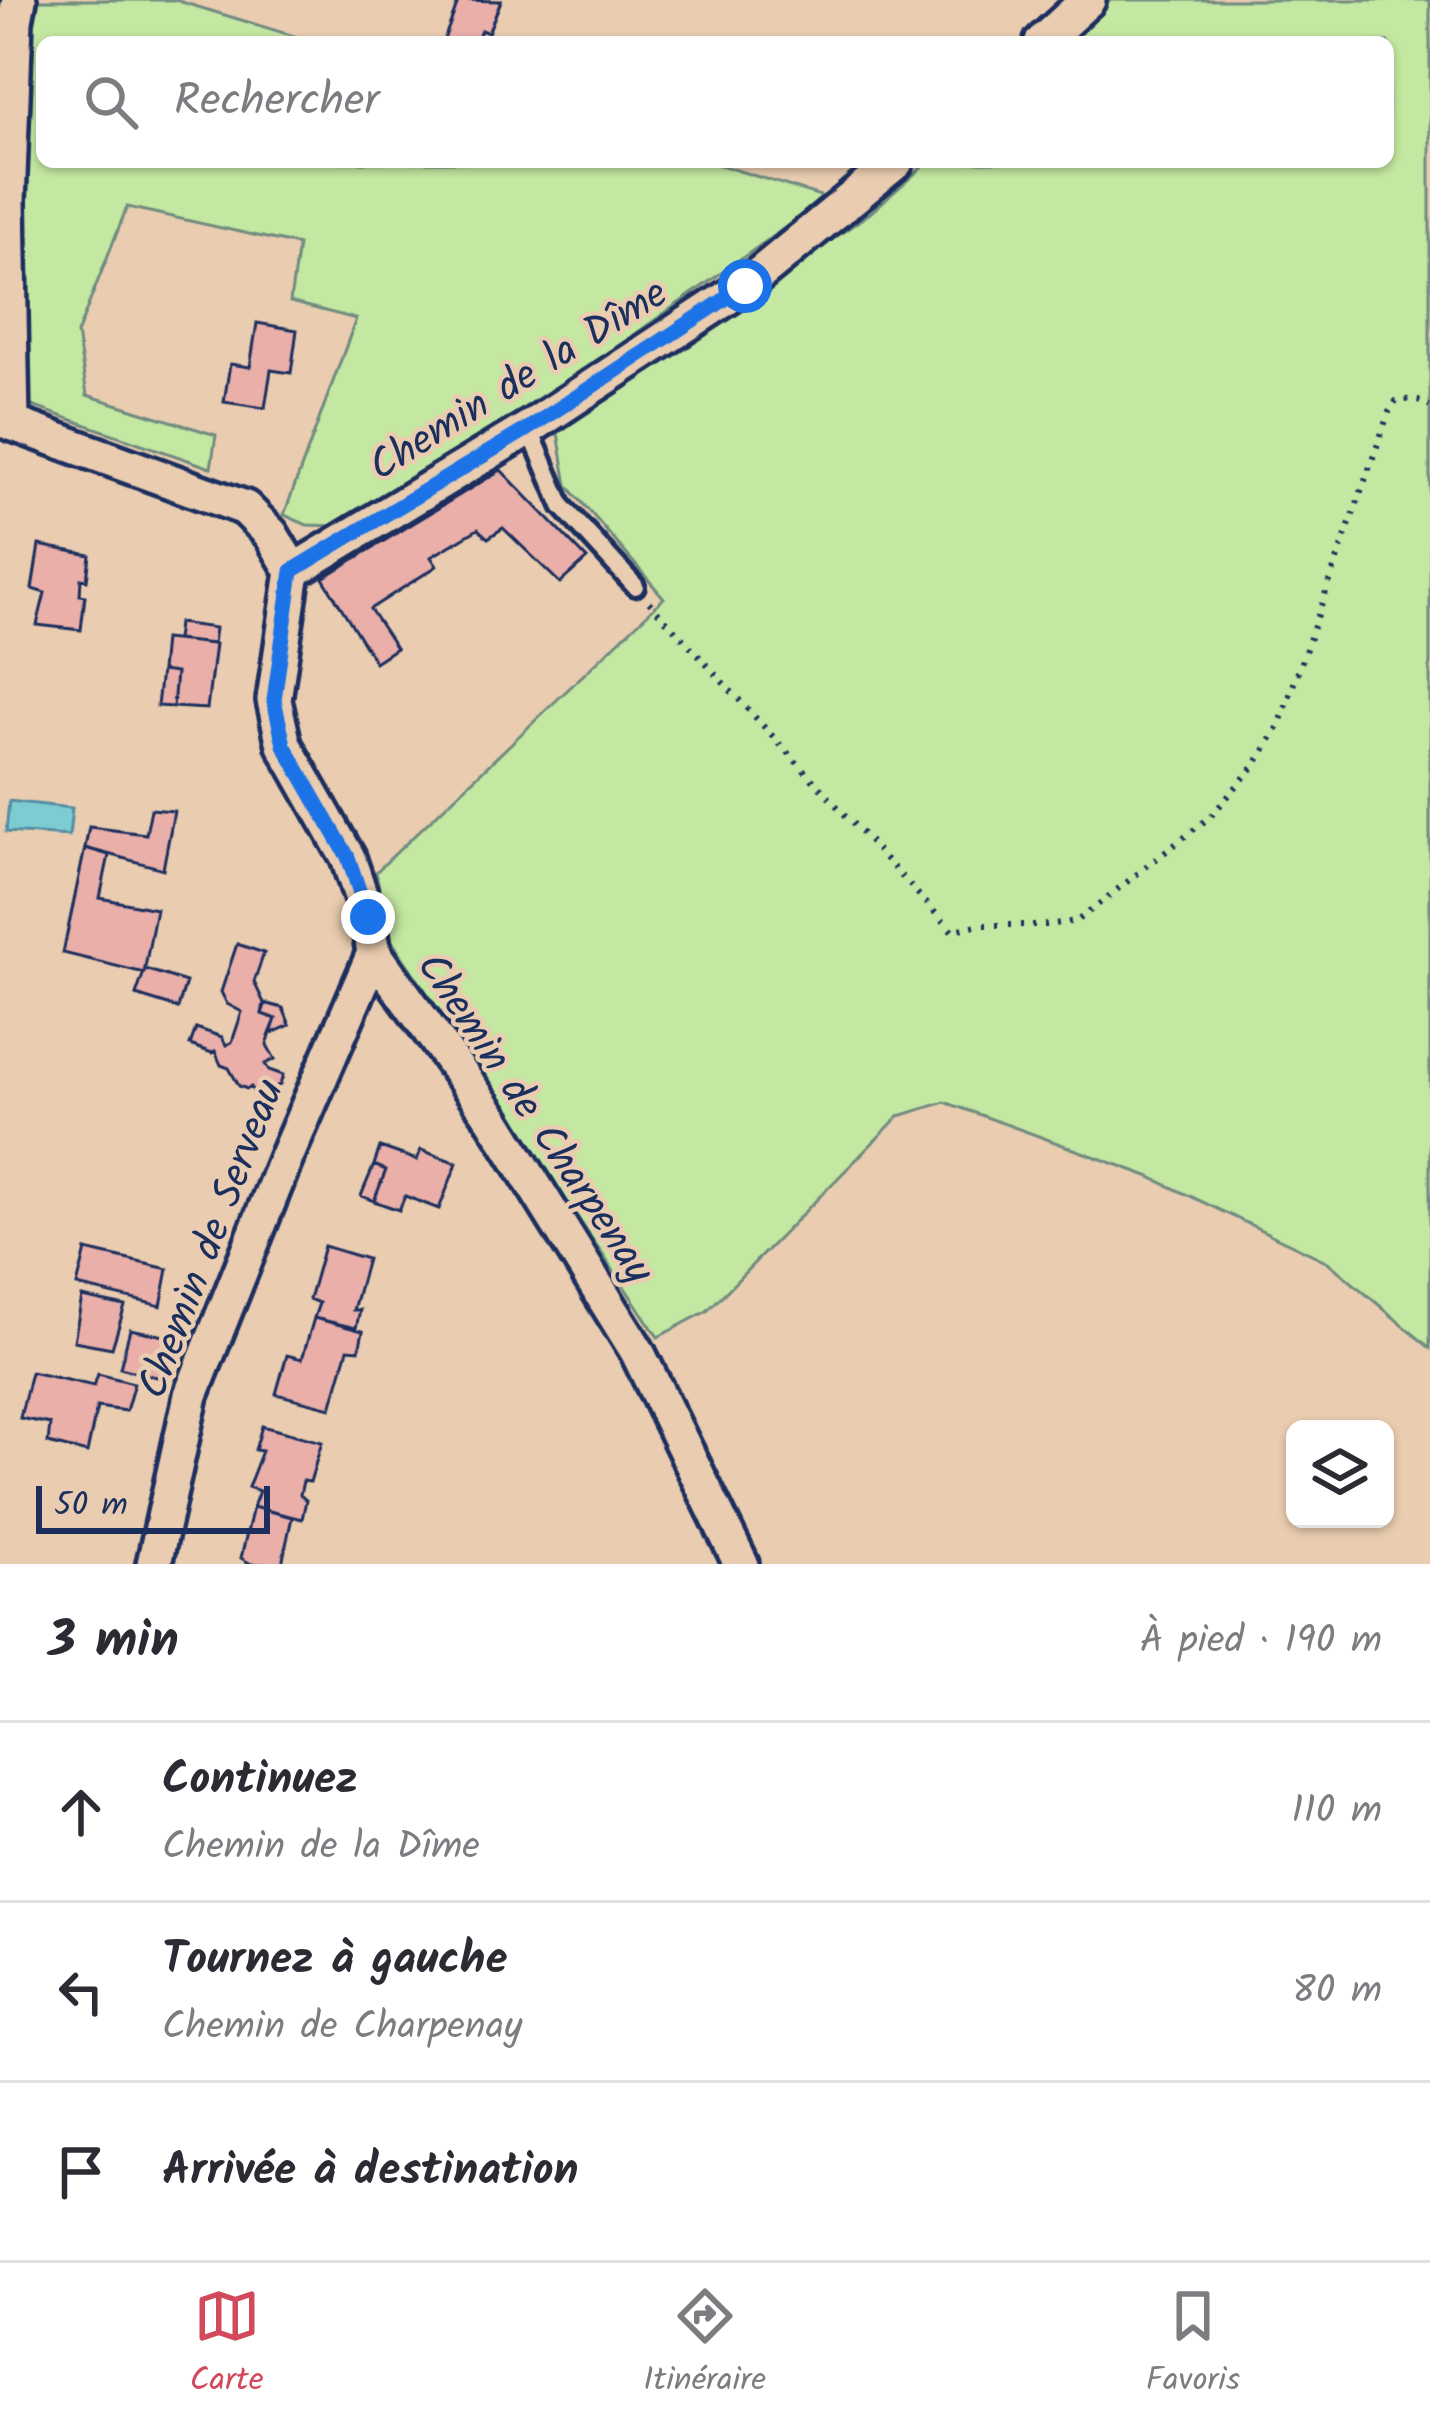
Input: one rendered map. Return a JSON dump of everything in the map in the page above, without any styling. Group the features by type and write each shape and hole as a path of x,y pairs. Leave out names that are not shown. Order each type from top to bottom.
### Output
{"street":[{"path":"19,0 8,202 6,421 245,508 271,534 292,571"},
{"path":"1049,36 1088,0"},
{"name":"Chemin de la Dîme","path":"292,571 529,428 745,286 889,168"},
{"name":"Chemin de Charpenay","path":"292,571 274,700 284,745 348,857 368,917 374,953 493,1119 638,1351 741,1564"},
{"name":"Chemin de Serveau","path":"154,1564 191,1395 374,953"}],"lane":[{"path":"529,428 562,506 634,586"}],"path":[{"path":"634,586 952,931 977,925 1077,921 1210,817 1256,764 1279,726 1389,412 1396,401 1408,399 1430,406"}],"green space":[{"path":"32,0 175,0 294,36 36,36 36,168 730,168 827,198 552,393 341,526 307,525 284,515 356,319 290,302 298,245 127,207 77,334 87,395 216,435 211,468 29,405 19,192"},
{"path":"1111,0 1430,0 1430,1348 1328,1262 1148,1176 945,1102 899,1116 707,1311 658,1337 388,935 376,872 664,598 567,485 558,433 870,213 921,168 1394,168 1394,36 1071,36"}],"water":[{"path":"9,801 72,808 69,836 6,832"}],"building":[{"path":"459,0 501,1 488,33 445,36"},
{"path":"257,323 297,330 291,373 271,370 265,408 224,402 230,364 250,367"},
{"path":"501,470 587,559 560,583 503,528 488,538 478,529 431,557 437,566 370,609 396,648 375,662 323,578"},
{"path":"39,545 90,555 87,580 81,579 80,595 85,596 81,630 37,625 45,593 32,589"},
{"path":"178,623 215,628 213,644 176,640"},
{"path":"164,639 215,644 207,709 173,707 176,673 161,671"},
{"path":"161,671 176,673 173,707 157,706"},
{"path":"151,809 174,811 163,869 85,848 89,827 146,834"},
{"path":"85,848 109,855 100,898 156,909 144,973 63,953"},
{"path":"237,944 264,953 254,982 265,1005 262,1014 276,1019 267,1045 275,1059 265,1064 283,1075 274,1087 276,1093 258,1102 251,1087 239,1086 229,1068 221,1065 215,1051 190,1045 196,1028 222,1037 226,1045 232,1042 242,1012 227,1004 221,992"},
{"path":"145,969 186,982 178,1008 136,995"},
{"path":"264,1003 283,1008 290,1025 270,1034 276,1019 262,1014"},
{"path":"380,1147 417,1160 421,1150 457,1163 439,1209 405,1196 399,1210 374,1201 386,1170 374,1165"},
{"path":"374,1165 386,1170 374,1201 361,1196"},
{"path":"324,1246 367,1259 353,1310 360,1310 356,1328 314,1318 319,1303 309,1299"},
{"path":"86,1250 168,1269 161,1306 77,1286"},
{"path":"82,1297 125,1306 112,1348 74,1341"},
{"path":"314,1318 363,1331 359,1350 348,1349 331,1408 276,1394 287,1355 302,1359"},
{"path":"130,1329 174,1338 164,1379 120,1368"},
{"path":"31,1372 94,1386 98,1374 134,1383 126,1411 97,1407 87,1453 48,1443 50,1424 20,1418"},
{"path":"262,1426 322,1442 310,1482 303,1481 302,1519 253,1507 259,1491 248,1487 262,1451 255,1450"},
{"path":"253,1507 292,1517 282,1564 251,1564 241,1558"}],"route":[{"path":"368,917 348,857 284,745 274,700 292,571 529,428 745,286"}]}
